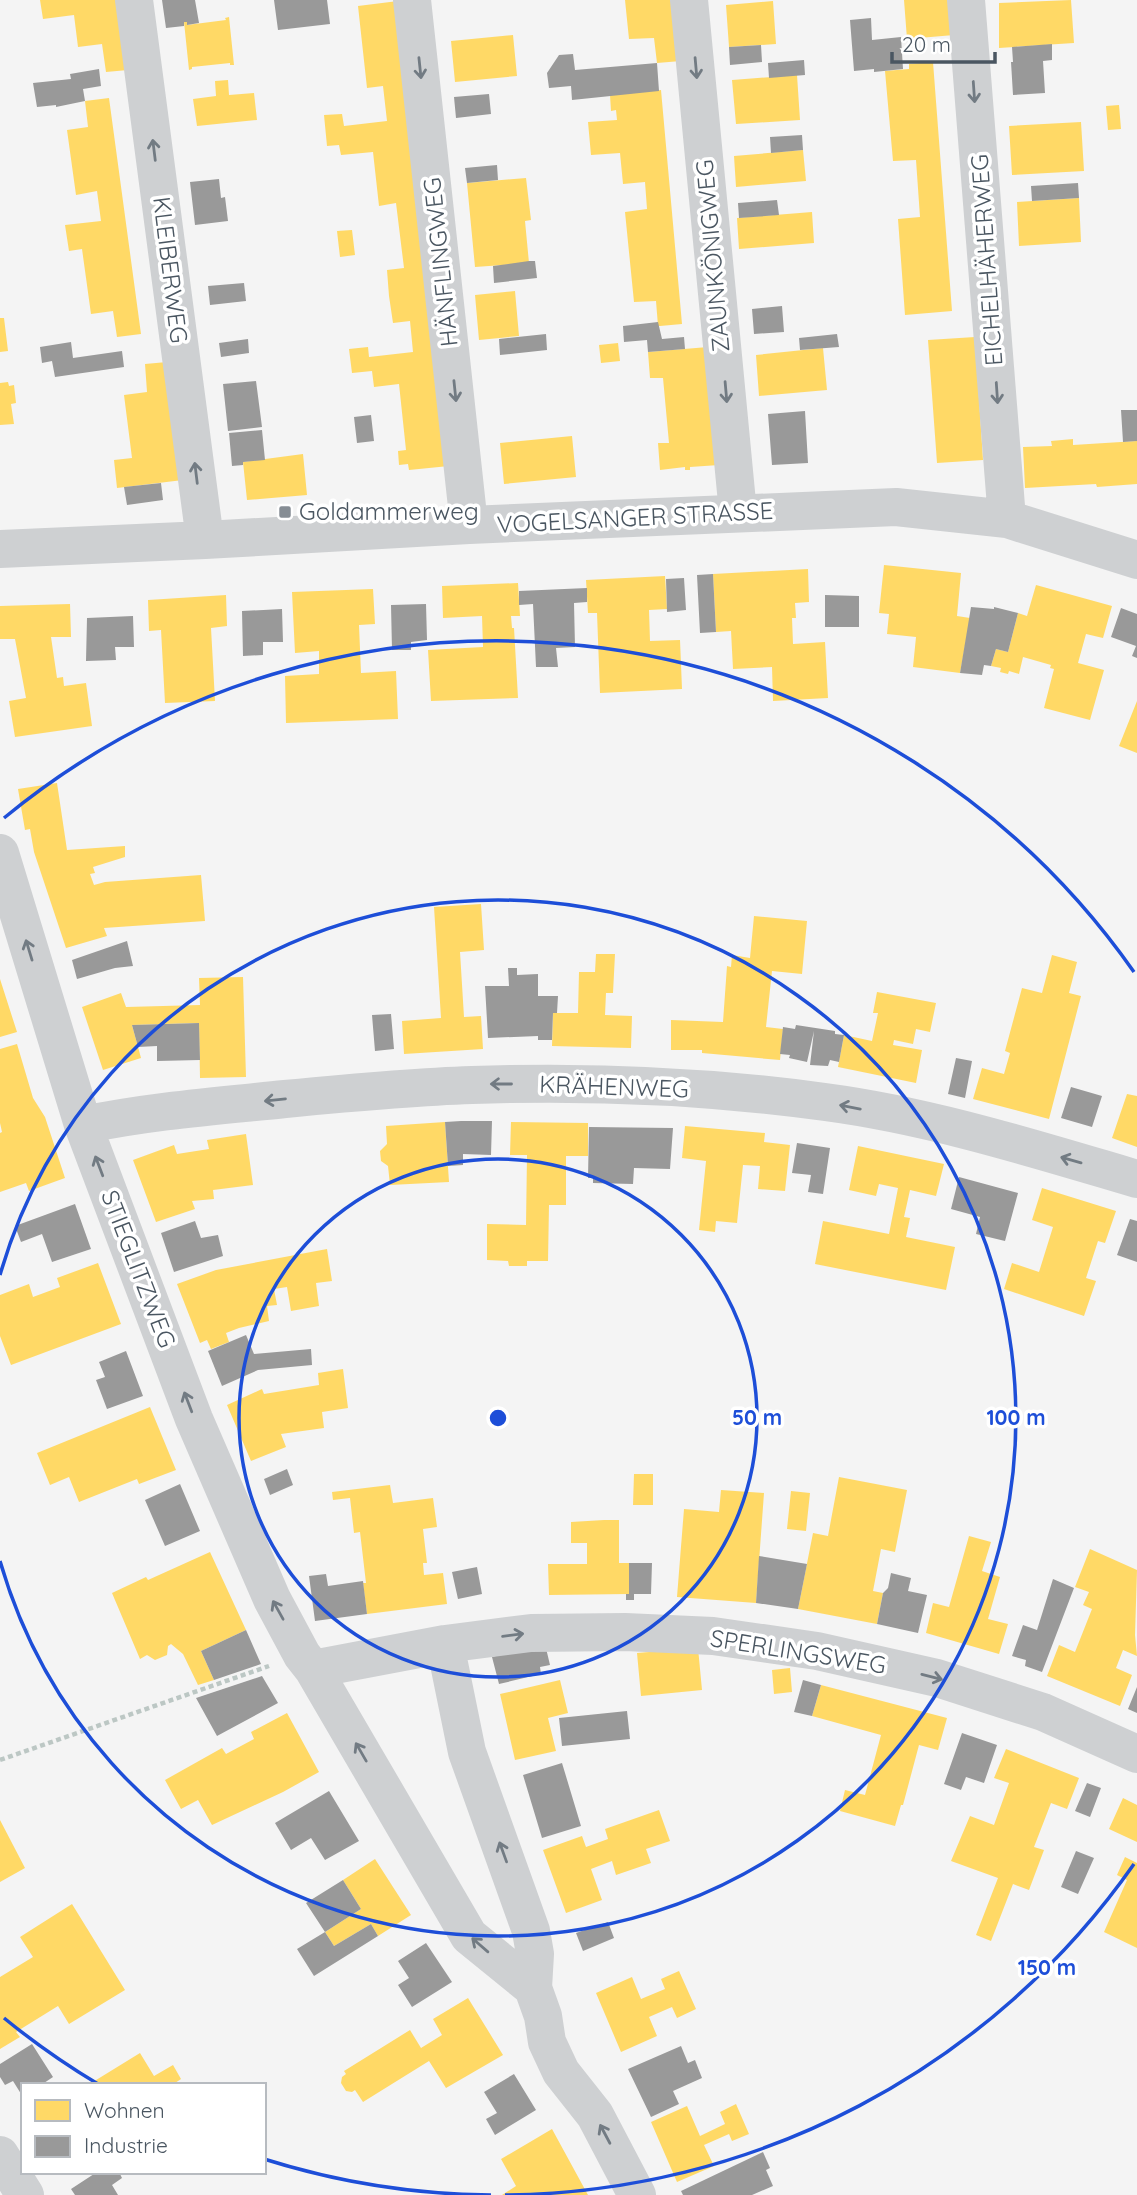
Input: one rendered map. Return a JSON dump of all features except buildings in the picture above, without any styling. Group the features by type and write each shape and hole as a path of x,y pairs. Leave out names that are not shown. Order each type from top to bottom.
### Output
{"street":[{"name":"KLEIBERWEG","path":"134,0 205,540"},
{"name":"HÄNFLINGWEG","path":"412,0 469,525"},
{"name":"ZAUNKÖNIGWEG","path":"689,0 738,513"},
{"name":"EICHELHÄHERWEG","path":"966,0 1007,519"},
{"name":"VOGELSANGER STRASSE","path":"0,549 896,507 1007,519 1137,560"},
{"name":"STIEGLITZWEG","path":"0,853 83,1125 194,1419 272,1599 469,1936 533,1989"},
{"name":"KRÄHENWEG","path":"83,1125 156,1112 344,1093 472,1085 578,1084 706,1090 826,1102 905,1117 1008,1142 1137,1179"},
{"name":"SPERLINGSWEG","path":"308,1662 531,1633 713,1636 817,1651 937,1678 1043,1712 1137,1754"},
{"path":"445,1644 467,1752 531,1931 536,1954 533,1989 543,2016 547,2042 561,2072 595,2115 637,2195"},
{"path":"0,2155 24,2195"}],"path":[{"path":"0,1760 308,1662"}],"place":[{"name":"Goldammerweg","path":"285,512"}]}
